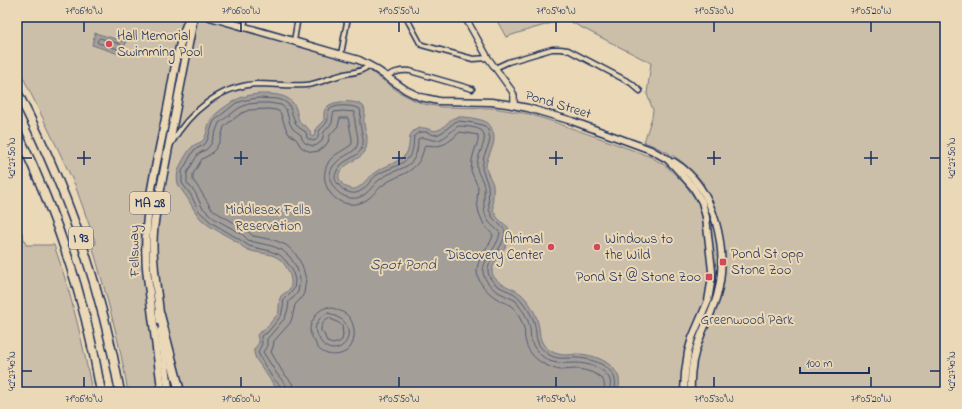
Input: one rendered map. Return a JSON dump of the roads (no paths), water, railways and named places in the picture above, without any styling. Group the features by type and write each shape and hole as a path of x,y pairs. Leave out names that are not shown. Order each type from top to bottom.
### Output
{"highway":[{"name":"I 93","path":"17,92 49,157 80,236 105,321 120,392"},
{"name":"I 93","path":"17,132 45,195 66,252 86,322 101,392"},
{"path":"160,315 180,392"}],"main road":[{"name":"Fellsway","path":"169,392 154,264 153,240 156,211 191,32 192,17"},
{"name":"Fellsway","path":"162,392 145,253 146,232 150,203 178,59 186,26 192,17"},
{"path":"210,17 358,60 387,76 410,92 429,100 514,105"},
{"name":"Pond Street","path":"514,105 572,121 651,150 684,169 707,199 713,212 721,254 721,276 714,306 696,348 693,363 691,392"},
{"name":"Pond Street","path":"667,159 693,186 700,198 706,217 712,266 708,301 692,338 685,365 684,392"}],"street":[{"path":"244,26 246,17"},
{"path":"294,41 298,17"},
{"path":"341,54 348,17"},
{"path":"406,17 420,44 422,45 474,59 488,58"},
{"name":"Pond Street","path":"465,17 494,68 512,91 514,96 514,105"},
{"path":"494,68 508,62 550,50 563,49 568,50 635,85 640,91"},
{"path":"168,150 176,135 195,113 212,99 227,90 256,84 315,84 340,75 362,70 369,65"},
{"path":"387,76 396,71 404,70 472,89"}],"water":[{"name":"Hall Memorial Swimming Pool","path":"95,33 126,42 122,55 92,45"},
{"name":"Spot Pond","path":"258,94 280,96 290,100 294,104 300,122 303,126 305,125 311,132 310,135 313,137 316,128 324,120 325,110 330,105 339,102 351,102 363,106 365,110 364,125 367,136 366,149 361,156 342,169 339,177 343,185 351,189 359,187 374,173 403,157 408,151 412,132 419,128 435,131 443,128 452,119 457,117 471,118 488,123 492,129 494,137 493,146 486,166 493,185 493,209 497,217 508,227 509,232 505,247 492,268 493,275 500,282 524,297 536,315 539,325 540,338 545,347 558,354 583,354 596,357 608,363 619,378 618,392 282,392 276,388 256,359 254,349 259,343 257,335 264,330 278,314 280,298 290,288 290,276 284,264 278,258 246,249 205,223 195,212 177,180 178,171 184,159 193,146 204,139 213,116 235,100"}],"place":[{"name":"Hall Memorial Swimming Pool","path":"109,44"},
{"name":"Animal Discovery Center","path":"551,247"},
{"name":"Windows to the Wild","path":"597,247"},
{"name":"Pond St opp Stone Zoo","path":"723,262"},
{"name":"Pond St @ Stone Zoo","path":"709,277"}],"park label":[{"name":"Middlesex Fells Reservation","path":"268,218"},
{"name":"Greenwood Park","path":"747,320"}]}
